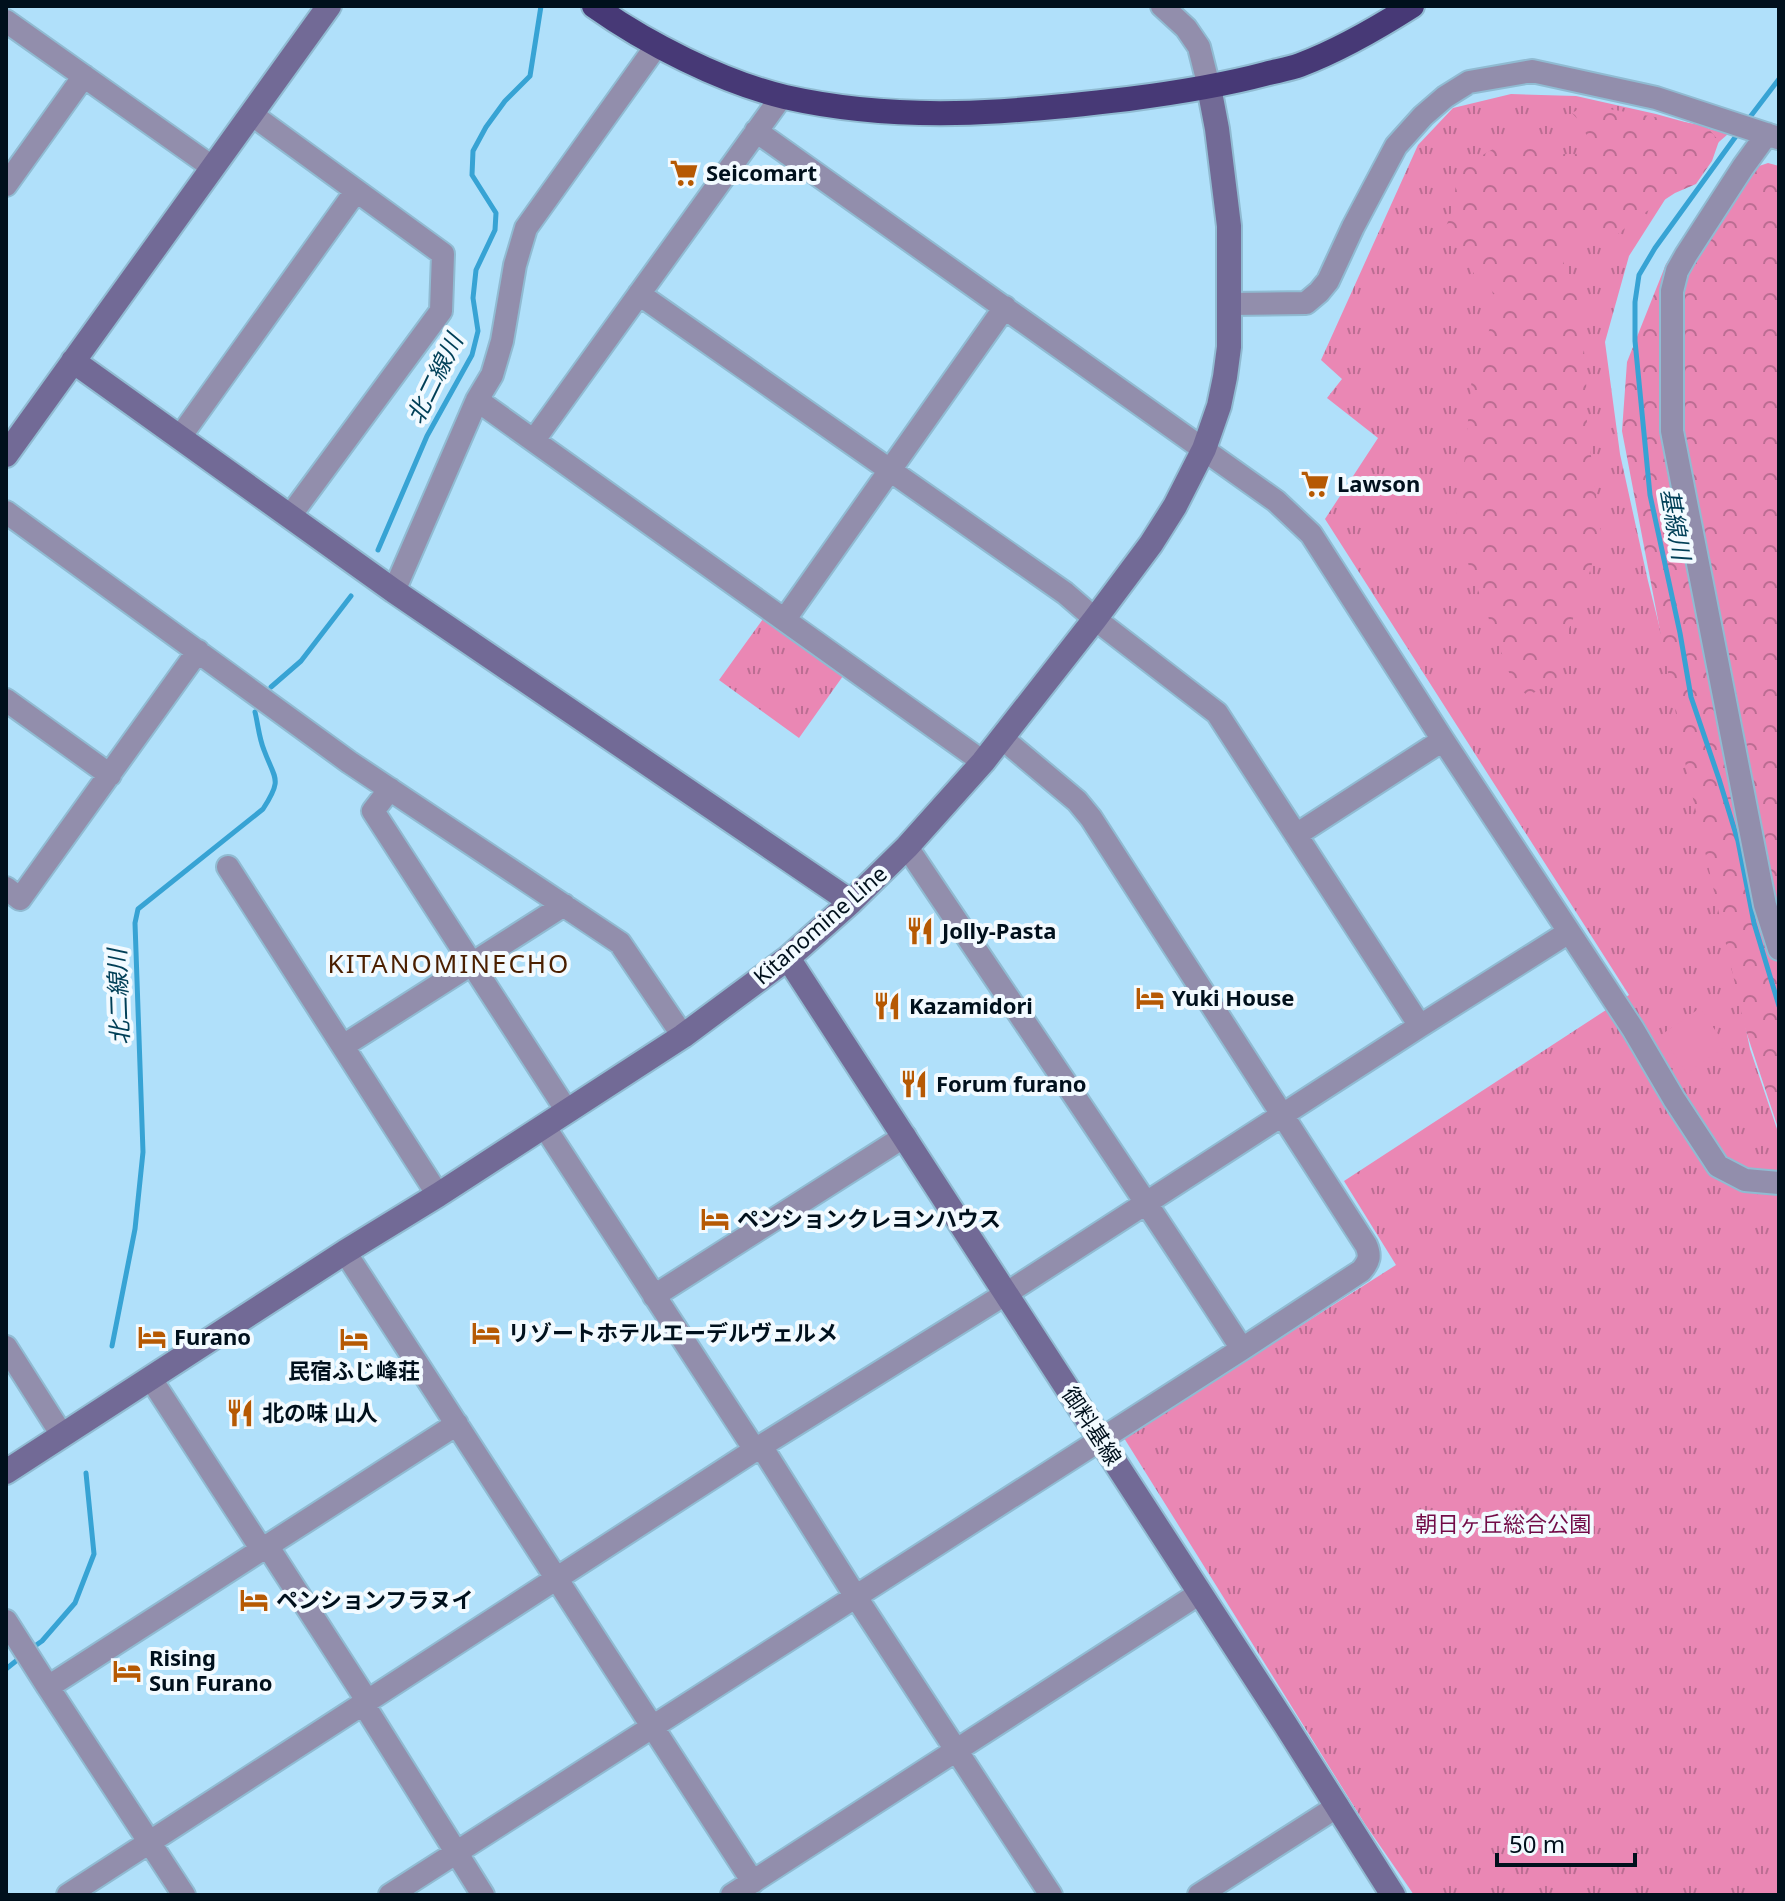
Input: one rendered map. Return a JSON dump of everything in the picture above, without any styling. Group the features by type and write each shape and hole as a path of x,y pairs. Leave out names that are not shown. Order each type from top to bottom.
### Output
{"highway":[{"path":"594,6 696,65 782,96 837,107 945,115 1109,101 1209,87 1298,66 1378,28 1412,6"}],"street":[{"path":"6,455 329,6"},
{"path":"1162,6 1186,28 1199,47 1209,87"},
{"path":"6,21 212,167"},
{"path":"394,591 477,400 492,375 526,228 657,45"},
{"path":"1230,304 1306,303 1319,292 1328,281 1396,146 1423,116 1469,82 1532,71 1656,98 1773,136 1743,167 1677,271 1672,291 1672,431 1765,905 1779,949"},
{"path":"6,185 84,76"},
{"name":"Kitanomine Line","path":"6,1472 683,1036 788,958 851,902 907,847 983,762 1095,619 1159,531 1204,449 1219,406 1229,347 1229,226 1209,87"},
{"path":"534,440 782,96"},
{"path":"251,114 443,254 441,311 290,516"},
{"path":"756,131 1276,501 1311,534 1633,1029 1718,1166 1745,1180 1779,1183"},
{"path":"180,437 356,191"},
{"path":"639,294 1065,593 1217,713 1420,1026"},
{"path":"785,619 1005,307"},
{"path":"73,361 394,591 851,902"},
{"path":"477,400 983,762"},
{"path":"6,512 349,762 620,943 683,1036"},
{"path":"6,888 20,899 198,651"},
{"path":"6,700 110,775"},
{"path":"390,1895 1242,1349 1361,1271 1368,1263 1366,1245 1091,818 1077,801 1002,738"},
{"path":"1296,835 1443,740"},
{"path":"390,789 373,811 567,1111"},
{"path":"907,847 1147,1202 1242,1349"},
{"path":"228,867 438,1195"},
{"path":"343,1046 564,905"},
{"path":"68,1895 758,1448 1007,1293 1569,932"},
{"name":"御料基線","path":"788,958 1393,1895"},
{"path":"544,1126 1051,1895"},
{"path":"654,1296 905,1136"},
{"path":"345,1252 753,1882"},
{"path":"6,1347 62,1435"},
{"path":"151,1379 366,1704 483,1895"},
{"path":"48,1687 457,1424"},
{"path":"732,1895 1200,1593"},
{"path":"6,1621 184,1895"},
{"path":"1199,1895 1338,1806"}],"green space":[{"name":"朝日ヶ丘総合公園","path":"1511,94 1576,96 1728,134 1680,176 1629,256 1605,342 1620,454 1682,717 1750,1049 1779,1135 1779,1895 1414,1895 1365,1824 1124,1438 1396,1265 1344,1181 1629,995 1325,519 1378,438 1327,398 1342,379 1321,360 1418,145 1453,108"},
{"path":"1586,105 1706,126 1719,141 1712,161 1696,184 1675,193 1617,235 1598,239 1577,236 1562,259 1580,302 1587,425 1601,533 1567,634 1556,680 1528,696 1513,683 1466,558 1455,504 1463,476 1472,376 1494,317 1498,297 1474,274 1458,240 1446,227 1454,204 1457,170 1493,149 1522,144 1548,154 1576,154 1590,144 1582,124 1572,113"},
{"path":"1768,163 1779,166 1779,1131 1745,1028 1687,772 1622,431 1627,362 1666,264 1699,215 1750,169"},
{"path":"763,619 843,676 799,738 719,680"},
{"path":"1700,1008 1726,1046 1687,1073 1661,1035"}],"waterway":[{"name":"北二線川","path":"378,550 427,436 472,355 478,331 473,298 476,270 495,230 496,213 472,175 473,151 505,101 530,76 541,6"},
{"name":"基線川","path":"1747,121 1779,79"},
{"name":"基線川","path":"1739,132 1639,275 1635,341 1650,495 1691,697 1738,841 1754,923 1779,1006"},
{"name":"北二線川","path":"271,687 301,661 351,596"},
{"name":"北二線川","path":"112,1346 135,1229 143,1152 135,923 138,909 263,809 269,799 275,779 262,745 255,712"},
{"name":"北二線川","path":"32,1648 75,1603 94,1554 86,1473"},
{"name":"北二線川","path":"6,1669 21,1657"}],"place":[{"name":"Seicomart","path":"684,173"},
{"name":"Lawson","path":"1315,484"},
{"name":"Jolly-Pasta","path":"920,931"},
{"name":"Yuki House","path":"1150,998"},
{"name":"Kazamidori","path":"887,1006"},
{"name":"Forum furano","path":"914,1084"},
{"name":"ペンションクレヨンハウス","path":"715,1219"},
{"name":"リゾートホテルエーデルヴェルメ","path":"486,1333"},
{"name":"Furano","path":"152,1337"},
{"name":"民宿ふじ峰荘","path":"354,1339"},
{"name":"北の味 山人","path":"240,1413"},
{"name":"ペンションフラヌイ","path":"254,1600"},
{"name":"Rising Sun Furano","path":"127,1671"}],"district":[{"name":"KITANOMINECHO","path":"449,964"}]}
